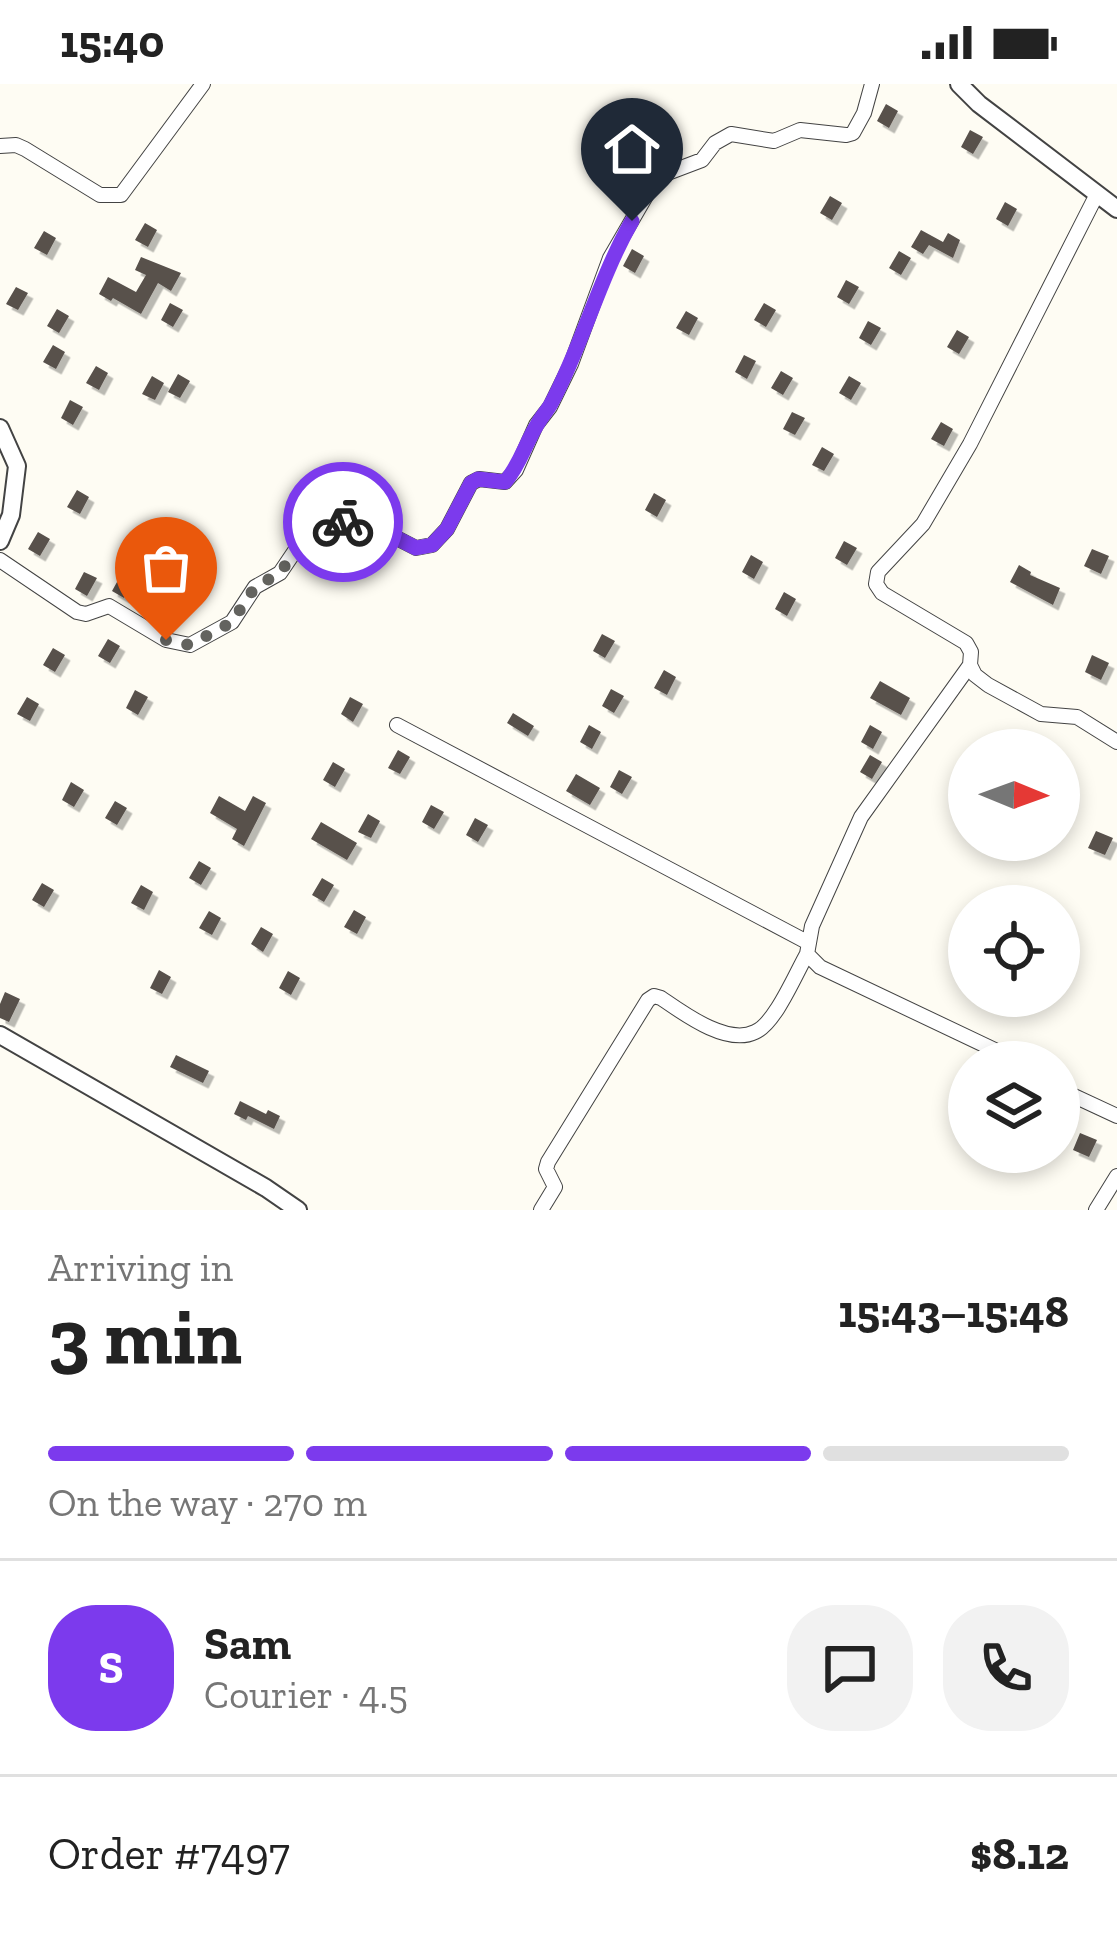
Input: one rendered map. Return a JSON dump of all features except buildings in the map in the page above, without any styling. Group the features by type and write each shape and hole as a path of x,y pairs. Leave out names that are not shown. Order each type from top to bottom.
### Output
{"street":[{"path":"0,146 25,149 100,195 121,195 202,84"},
{"path":"0,560 77,612 109,607 166,640 190,645 232,622 255,587 280,573 305,536 321,524 348,521 416,548 432,545 447,529 471,483 478,479 505,482 516,470 571,364 610,258 653,184 665,173 702,160 731,134 774,141 800,130 853,133 872,84"},
{"path":"959,84 1117,209"},
{"path":"1097,194 970,444 923,524 878,572 876,584 882,593 966,643 975,675 988,685 1041,714 1076,717 1117,742"},
{"path":"0,428 17,466 11,515 0,542"},
{"path":"541,1210 555,1186 546,1169 548,1162 648,1000 661,998 706,1028 743,1035 758,1032 771,1018 807,948 812,926 861,817 970,664"},
{"path":"397,725 807,948 820,967 979,1041"},
{"path":"0,1035 298,1210"},
{"path":"1080,1098 1117,1115"},
{"path":"1096,1210 1117,1176"}],"way so far":[{"path":"166,640 190,645 232,622 255,587 280,573 305,536 321,524 343,522"}],"route":[{"path":"343,522 385,532 416,548 432,545 447,529 471,483 478,479 505,482 516,470 571,364 610,258 632,221"}]}
